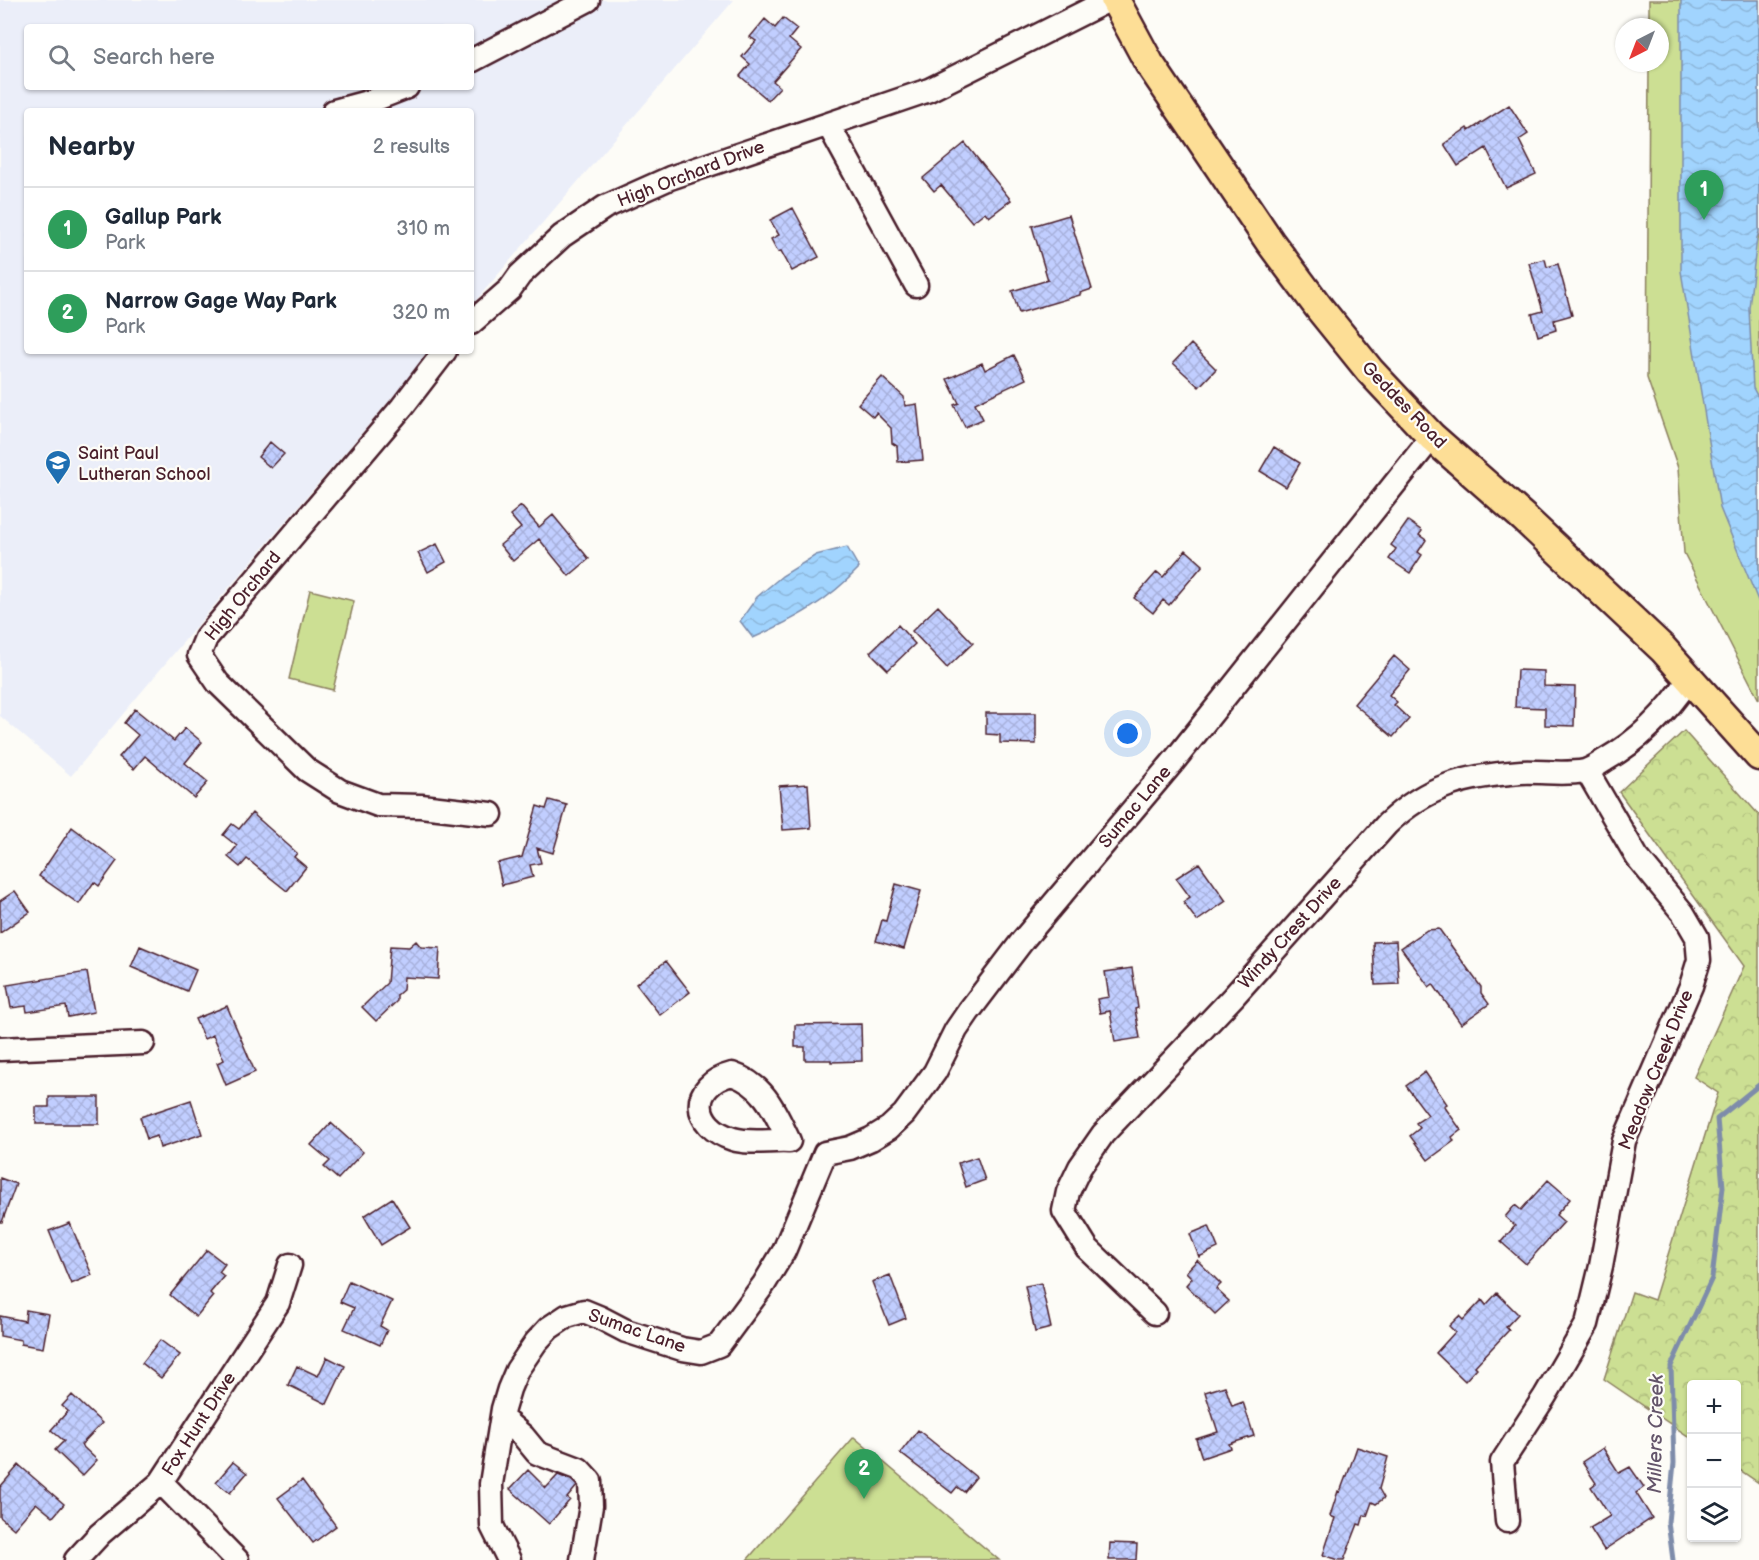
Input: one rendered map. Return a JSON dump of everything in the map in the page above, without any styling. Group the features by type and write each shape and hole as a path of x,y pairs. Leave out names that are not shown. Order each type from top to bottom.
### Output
{"main road":[{"name":"Geddes Road","path":"1115,0 1149,63 1270,242 1362,362 1432,437 1524,518 1663,648 1759,756"}],"street":[{"path":"474,59 588,0"},
{"name":"High Orchard Drive","path":"474,320 510,289 520,275 562,236 604,207 670,178 929,90 1109,0"},
{"path":"345,108 398,90"},
{"path":"828,124 916,285"},
{"name":"High Orchard","path":"443,354 402,407 206,638 199,655 218,682 307,770 340,791 378,805 421,806 491,814"},
{"name":"Sumac Lane","path":"509,1560 492,1526 491,1484 509,1389 517,1370 536,1342 549,1328 567,1316 584,1311 652,1341 702,1352 719,1345 747,1309 784,1251 825,1153 850,1148 871,1139 889,1128 904,1113 935,1072 956,1030 969,1011 1023,940 1173,762 1432,437"},
{"name":"Windy Crest Drive","path":"1155,1313 1087,1248 1064,1211 1068,1192 1080,1167 1103,1134 1233,997 1387,824 1406,806 1432,790 1465,779 1522,772 1554,774 1587,771 1617,753 1647,730 1676,699 1690,678"},
{"name":"Meadow Creek Drive","path":"1507,1521 1502,1462 1545,1396 1587,1324 1601,1266 1624,1141 1691,986 1699,960 1697,937 1683,913 1636,857 1587,771"},
{"path":"0,1049 143,1043"},
{"path":"789,1141 825,1153"},
{"name":"Fox Hunt Drive","path":"76,1560 100,1534 161,1482 278,1303 290,1265"},
{"path":"502,1418 523,1436 537,1453 579,1469 590,1481 591,1506 582,1560"},
{"path":"161,1482 237,1560"}],"shaded area":[{"path":"0,0 734,0 474,303 474,108 24,108 24,354 429,354 71,776 0,716"}],"green space":[{"path":"1649,0 1759,0 1759,700 1684,553 1678,468 1647,378 1649,72 1669,72 1669,18 1649,18"},
{"path":"310,590 354,601 333,690 289,679"},
{"path":"1684,731 1759,815 1759,1483 1741,1471 1741,1380 1687,1380 1687,1435 1604,1379 1632,1292 1654,1300 1718,1093 1694,1077 1744,966 1619,792"},
{"path":"854,1437 999,1560 747,1560"}],"water":[{"path":"1681,0 1759,0 1759,232 1749,308 1753,388 1759,399 1759,603 1720,508 1681,271"},
{"path":"847,547 859,568 847,580 810,609 753,638 740,621 757,597 782,576 816,555"}],"building":[{"path":"783,18 797,29 789,39 801,49 773,81 780,87 768,100 740,76 750,64 742,57 756,41 750,37 765,19 775,28"},
{"path":"1509,105 1528,134 1519,140 1536,174 1506,188 1486,148 1458,166 1444,144 1467,128 1469,131"},
{"path":"965,143 1011,200 989,217 985,212 972,222 941,185 934,191 923,178"},
{"path":"793,208 819,257 792,271 771,239 779,235 770,220"},
{"path":"1069,215 1092,289 1080,295 1019,313 1012,291 1048,280 1032,226"},
{"path":"1545,259 1547,267 1558,264 1572,315 1554,320 1556,330 1538,336 1532,314 1543,311 1529,263"},
{"path":"1191,344 1216,369 1199,387 1173,363"},
{"path":"1014,355 1026,379 975,403 983,419 965,427 954,405 959,403 947,379 982,363 985,370"},
{"path":"882,377 904,397 905,406 917,404 923,460 898,462 897,446 892,443 891,428 876,413 873,417 858,404"},
{"path":"270,442 284,454 271,468 258,457"},
{"path":"1274,447 1300,463 1286,487 1260,471"},
{"path":"521,506 539,527 553,515 589,559 569,576 539,539 513,561 500,545 521,528 510,515"},
{"path":"1408,521 1422,531 1419,535 1426,540 1418,552 1422,555 1410,573 1389,559 1396,549 1391,545"},
{"path":"437,544 446,562 428,572 418,553"},
{"path":"1186,550 1203,565 1169,605 1163,600 1153,613 1134,598 1157,572 1163,577"},
{"path":"938,606 973,643 947,668 912,631"},
{"path":"898,625 915,644 888,670 870,652"},
{"path":"1394,656 1410,670 1389,695 1397,702 1394,705 1409,719 1393,737 1354,704"},
{"path":"1517,670 1544,671 1544,686 1575,687 1574,726 1545,725 1545,708 1515,707"},
{"path":"135,709 174,741 185,728 202,742 185,763 208,782 194,798 145,756 134,769 119,757 138,735 124,723"},
{"path":"986,713 1036,713 1036,744 1000,743 1000,735 986,734"},
{"path":"808,784 811,828 783,830 779,786"},
{"path":"549,800 567,805 553,853 537,848 541,863 530,865 533,877 502,885 497,863 522,857 537,806 546,809"},
{"path":"252,813 297,853 294,857 306,867 287,891 247,859 240,867 228,857 237,846 223,835 232,824 239,829"},
{"path":"72,827 117,861 99,886 94,882 79,904 39,876"},
{"path":"1199,863 1226,901 1197,921 1183,902 1190,897 1176,878"},
{"path":"896,884 921,891 904,949 876,941 882,920 886,921"},
{"path":"15,891 30,912 0,933 0,901"},
{"path":"1439,929 1481,987 1481,993 1489,1004 1461,1024 1433,984 1429,987 1401,948 1427,930"},
{"path":"416,941 421,947 440,948 438,979 404,977 403,990 397,995 397,1001 376,1021 362,1007 387,983 390,946 409,947"},
{"path":"1396,941 1399,984 1375,985 1373,942"},
{"path":"140,946 196,970 187,991 131,967"},
{"path":"666,961 690,992 660,1015 636,984"},
{"path":"1132,968 1140,1038 1115,1042 1110,1011 1100,1013 1097,999 1109,997 1105,972"},
{"path":"87,972 94,1012 68,1017 66,1006 27,1012 26,1006 11,1008 7,985"},
{"path":"227,1006 255,1072 226,1085 217,1063 224,1060 213,1035 204,1039 195,1019"},
{"path":"861,1024 862,1061 805,1060 805,1047 795,1047 795,1025"},
{"path":"1425,1072 1447,1104 1444,1106 1461,1130 1452,1137 1454,1141 1428,1160 1410,1136 1420,1128 1416,1123 1428,1115 1406,1086"},
{"path":"49,1097 99,1097 99,1124 36,1124 36,1107 49,1107"},
{"path":"191,1100 202,1134 160,1148 157,1136 147,1139 140,1117"},
{"path":"331,1123 363,1152 338,1179 324,1167 330,1161 311,1145"},
{"path":"977,1157 985,1180 966,1187 958,1163"},
{"path":"0,1178 16,1184 2,1222 0,1222"},
{"path":"1548,1180 1570,1199 1556,1215 1564,1222 1526,1264 1501,1242 1515,1226 1505,1217 1515,1205 1521,1210"},
{"path":"392,1198 410,1227 381,1245 364,1216"},
{"path":"70,1223 92,1275 71,1284 49,1231"},
{"path":"1209,1226 1218,1248 1199,1257 1190,1234"},
{"path":"207,1250 225,1264 219,1272 224,1276 210,1293 213,1296 196,1317 170,1295"},
{"path":"1197,1260 1221,1284 1216,1289 1229,1301 1215,1314 1186,1285 1192,1278 1186,1272"},
{"path":"890,1275 906,1318 889,1325 872,1282"},
{"path":"349,1281 392,1301 380,1326 387,1330 380,1345 344,1329 354,1308 340,1302"},
{"path":"1041,1283 1051,1328 1035,1332 1025,1286"},
{"path":"1497,1293 1518,1314 1506,1327 1509,1330 1475,1366 1477,1368 1465,1381 1436,1353 1455,1332 1449,1326 1459,1316 1463,1320 1482,1300 1486,1305"},
{"path":"26,1310 49,1314 43,1348 21,1344 21,1340 0,1336 0,1316 25,1321"},
{"path":"160,1340 180,1355 161,1378 142,1363"},
{"path":"327,1357 345,1366 327,1404 288,1385 297,1366 318,1376"},
{"path":"1225,1386 1232,1406 1243,1402 1254,1436 1229,1444 1231,1448 1202,1458 1196,1439 1218,1432 1205,1392"},
{"path":"72,1395 102,1423 81,1445 97,1460 82,1476 55,1450 64,1441 51,1430 68,1411 62,1406"},
{"path":"918,1430 976,1477 964,1492 957,1487 952,1493 900,1453"},
{"path":"1357,1447 1388,1457 1379,1489 1384,1498 1376,1504 1372,1502 1367,1516 1364,1515 1361,1525 1358,1524 1344,1560 1339,1560 1323,1555 1335,1518 1330,1516"},
{"path":"1603,1448 1619,1473 1630,1467 1644,1487 1636,1493 1652,1518 1604,1550 1590,1528 1610,1516 1591,1487 1596,1483 1582,1462"},
{"path":"233,1462 247,1473 230,1493 216,1482"},
{"path":"19,1465 64,1504 53,1517 36,1503 14,1529 0,1517 0,1487"},
{"path":"528,1470 546,1488 558,1475 571,1480 577,1486 567,1498 570,1500 549,1524 510,1489"},
{"path":"302,1480 336,1526 313,1543 278,1498"},
{"path":"1110,1543 1137,1544 1136,1560 1109,1560"}],"waterway":[{"name":"Millers Creek","path":"1673,1560 1668,1522 1674,1463 1671,1366 1712,1278 1723,1187 1717,1119 1759,1085"}],"place":[{"name":"Gallup Park","path":"1704,220"},
{"name":"Saint Paul Lutheran School","path":"58,486"},
{"name":"Narrow Gage Way Park","path":"864,1499"}]}
